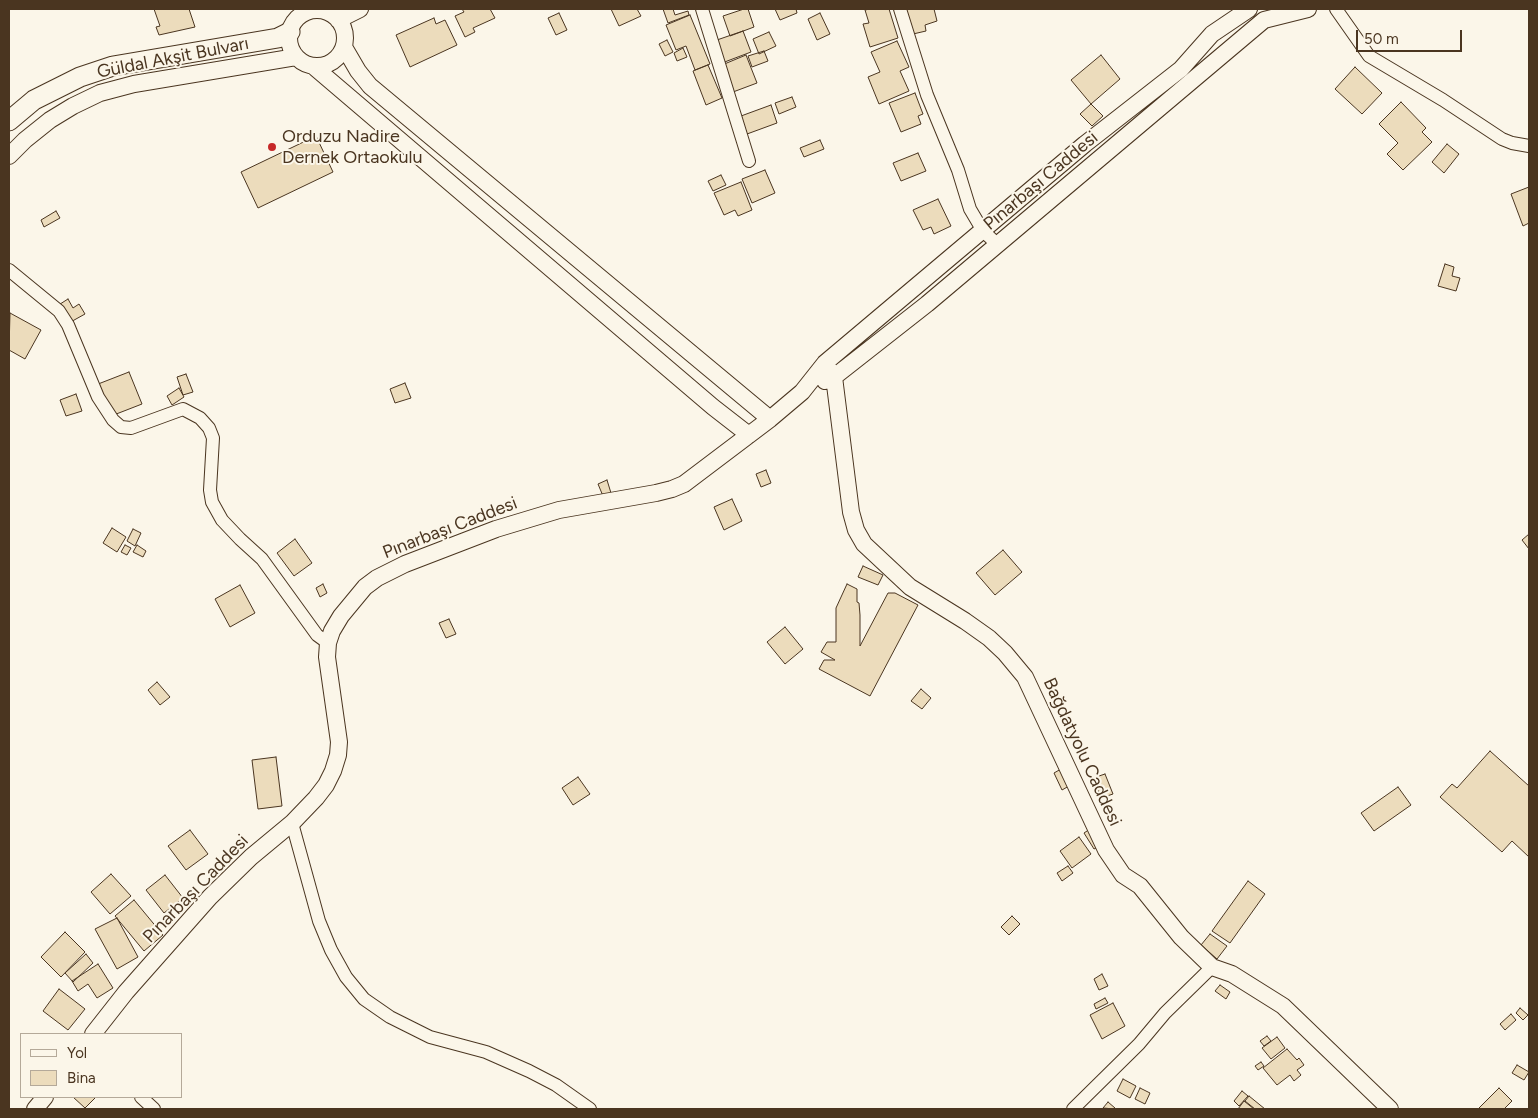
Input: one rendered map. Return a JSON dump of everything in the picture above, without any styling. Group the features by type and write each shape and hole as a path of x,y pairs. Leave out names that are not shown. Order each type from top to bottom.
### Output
{"main road":[{"name":"Güldal Akşit Bulvarı","path":"9,121 23,108 41,96 80,78 114,66 278,38 290,32"}],"street":[{"path":"338,20 360,9"},
{"path":"702,9 749,161"},
{"path":"900,9 928,94 958,170 970,209 983,231 997,244"},
{"name":"Pınarbaşı Caddesi","path":"829,370 927,304 1264,20 1308,9"},
{"path":"1336,9 1369,56 1443,100 1502,139 1529,146"},
{"path":"314,10 332,14 338,20 344,28 345,38 344,47 339,56 323,66 313,66 304,63 296,57 289,41 293,24 298,17 314,10"},
{"path":"1244,10 1254,29"},
{"name":"Pınarbaşı Caddesi","path":"94,1033 126,992 210,898 251,857 292,822 326,785 338,755 327,657 328,643 332,631 341,616 364,587 405,564 496,528 559,510 672,489 684,484 770,419 829,370 983,231 1085,144 1181,69 1212,34 1244,10"},
{"path":"344,47 358,71 370,86 770,419"},
{"path":"9,156 50,120 100,93 134,84 296,57"},
{"path":"313,66 713,407 749,435"},
{"path":"9,270 59,311 68,325 98,398 113,420 121,427 131,428 183,409 200,418 209,428 212,438 210,490 212,502 222,520 262,559 317,635 328,643"},
{"name":"Bağdatyolu Caddesi","path":"829,370 851,512 856,530 864,544 910,587 965,620 989,638 1020,671 1039,706 1106,850 1123,875 1140,886 1181,937 1212,967 1232,974 1283,1006 1390,1109"},
{"path":"292,822 319,922 331,950 346,977 364,998 390,1017 430,1036 486,1052 529,1071 556,1085 590,1109"},
{"path":"1073,1109 1139,1044 1165,1013 1212,967"},
{"path":"36,1109 44,1098"},
{"path":"141,1098 154,1109"}],"building":[{"path":"154,9 189,9 195,27 159,35 156,27 160,26"},
{"path":"462,9 490,9 495,18 473,28 475,32 465,37 455,16 464,12"},
{"path":"611,9 637,9 641,16 619,26"},
{"path":"663,9 673,9 675,15 688,11 689,15 668,23"},
{"path":"748,9 754,27 730,36 723,16"},
{"path":"775,9 796,9 797,13 780,20"},
{"path":"889,9 898,38 870,47 863,24 869,23 865,10"},
{"path":"906,9 934,9 937,21 925,25 926,31 913,34"},
{"path":"559,13 567,30 556,35 548,18"},
{"path":"820,13 830,34 817,40 808,19"},
{"path":"690,15 710,64 695,70 686,46 676,50 666,25"},
{"path":"434,18 436,24 445,20 457,45 410,67 396,35"},
{"path":"743,31 751,52 722,63 714,41"},
{"path":"769,32 776,46 759,54 753,39"},
{"path":"667,40 673,52 665,56 659,44"},
{"path":"897,41 909,67 900,71 909,91 879,104 868,77 880,72 871,52"},
{"path":"683,48 687,57 677,61 674,53"},
{"path":"764,51 768,61 752,67 748,56"},
{"path":"746,55 757,83 733,92 722,65"},
{"path":"1101,55 1120,79 1091,104 1071,80"},
{"path":"708,65 722,98 706,105 693,71"},
{"path":"1355,67 1382,93 1362,114 1335,89"},
{"path":"915,93 923,114 918,116 921,124 901,132 889,103"},
{"path":"792,97 796,107 779,114 775,103"},
{"path":"1401,102 1426,128 1422,132 1432,142 1403,170 1387,154 1398,143 1379,124"},
{"path":"1091,104 1103,116 1092,126 1080,114"},
{"path":"771,105 777,123 747,134 741,116"},
{"path":"316,136 333,172 258,208 241,172"},
{"path":"820,140 824,149 804,157 800,148"},
{"path":"1447,144 1459,154 1444,173 1432,162"},
{"path":"918,153 926,171 901,181 893,163"},
{"path":"765,170 775,193 752,203 742,179"},
{"path":"721,175 726,185 713,191 708,181"},
{"path":"741,182 752,210 738,216 735,210 724,215 714,193"},
{"path":"1529,187 1529,223 1523,226 1511,194"},
{"path":"938,199 951,226 934,234 931,227 923,230 913,210"},
{"path":"56,211 60,218 44,227 41,220"},
{"path":"1445,264 1454,267 1452,276 1460,278 1456,291 1438,286"},
{"path":"68,299 73,308 79,304 85,314 67,324 57,306"},
{"path":"10,313 41,330 25,359 9,350"},
{"path":"129,372 142,404 106,418 93,386"},
{"path":"186,374 193,392 183,395 177,377"},
{"path":"405,383 411,398 395,403 390,389"},
{"path":"179,388 184,397 172,405 167,396"},
{"path":"76,394 82,411 66,416 60,400"},
{"path":"766,470 771,483 761,487 756,474"},
{"path":"607,480 611,493 603,496 598,484"},
{"path":"732,499 742,521 724,530 714,507"},
{"path":"112,528 126,537 117,552 103,543"},
{"path":"133,529 141,533 135,546 127,541"},
{"path":"1529,534 1529,549 1522,540"},
{"path":"295,539 312,563 294,576 277,553"},
{"path":"125,545 131,548 127,555 121,552"},
{"path":"137,545 146,551 143,557 133,552"},
{"path":"1003,550 1022,572 995,595 976,573"},
{"path":"863,566 883,575 878,585 858,577"},
{"path":"323,584 327,593 320,597 316,588"},
{"path":"847,584 857,589 860,615 860,646 888,593 895,593 918,605 870,696 819,669 824,660 835,660 821,652 827,642 836,642 836,608"},
{"path":"240,585 255,613 230,627 215,599"},
{"path":"449,619 456,634 446,638 439,623"},
{"path":"785,627 803,649 785,664 767,642"},
{"path":"157,682 170,697 160,705 148,690"},
{"path":"921,689 931,698 922,709 911,701"},
{"path":"1490,751 1529,786 1529,857 1512,841 1502,852 1440,797 1452,784 1457,788"},
{"path":"276,757 282,806 258,809 252,760"},
{"path":"1061,769 1069,786 1062,790 1054,773"},
{"path":"1105,774 1113,794 1101,798 1093,778"},
{"path":"578,777 590,794 573,805 562,788"},
{"path":"1398,787 1411,805 1374,831 1361,813"},
{"path":"1090,829 1100,846 1094,849 1084,833"},
{"path":"190,830 208,854 186,870 168,846"},
{"path":"1079,837 1091,854 1072,868 1060,851"},
{"path":"1068,866 1073,873 1062,881 1057,873"},
{"path":"111,874 131,896 110,914 91,892"},
{"path":"165,875 183,898 164,913 146,890"},
{"path":"1248,881 1265,894 1230,943 1212,931"},
{"path":"134,900 163,935 144,951 115,916"},
{"path":"1012,916 1020,924 1009,935 1001,927"},
{"path":"117,918 138,957 117,969 95,929"},
{"path":"65,932 85,952 61,977 41,957"},
{"path":"1210,934 1227,946 1217,959 1201,945"},
{"path":"86,954 93,963 73,982 65,973"},
{"path":"98,964 113,988 97,998 88,984 78,991 72,981"},
{"path":"1102,974 1108,986 1099,990 1094,979"},
{"path":"1220,985 1230,992 1226,999 1215,991"},
{"path":"59,989 85,1009 68,1030 43,1011"},
{"path":"1105,998 1108,1003 1096,1009 1094,1004"},
{"path":"1113,1003 1125,1026 1102,1039 1090,1015"},
{"path":"1520,1008 1528,1015 1523,1020 1516,1013"},
{"path":"1511,1014 1516,1020 1505,1030 1500,1024"},
{"path":"1267,1036 1271,1041 1264,1046 1260,1041"},
{"path":"1277,1037 1285,1048 1271,1059 1262,1048"},
{"path":"1287,1049 1297,1060 1299,1058 1304,1065 1297,1070 1301,1075 1294,1081 1290,1075 1277,1085 1263,1068"},
{"path":"1261,1062 1264,1066 1258,1070 1255,1066"},
{"path":"1517,1065 1529,1072 1524,1080 1512,1073"},
{"path":"1123,1079 1136,1086 1130,1098 1117,1091"},
{"path":"1140,1088 1150,1093 1145,1104 1135,1099"},
{"path":"1499,1088 1512,1101 1504,1109 1478,1109"},
{"path":"1242,1091 1248,1096 1239,1106 1234,1101"},
{"path":"1249,1096 1265,1109 1255,1109 1245,1101"},
{"path":"74,1098 95,1098 85,1108"},
{"path":"1244,1101 1254,1109 1238,1109"},
{"path":"1108,1102 1115,1108 1114,1109 1103,1108"}],"place":[{"name":"Orduzu Nadire Dernek Ortaokulu","path":"272,147"}]}
